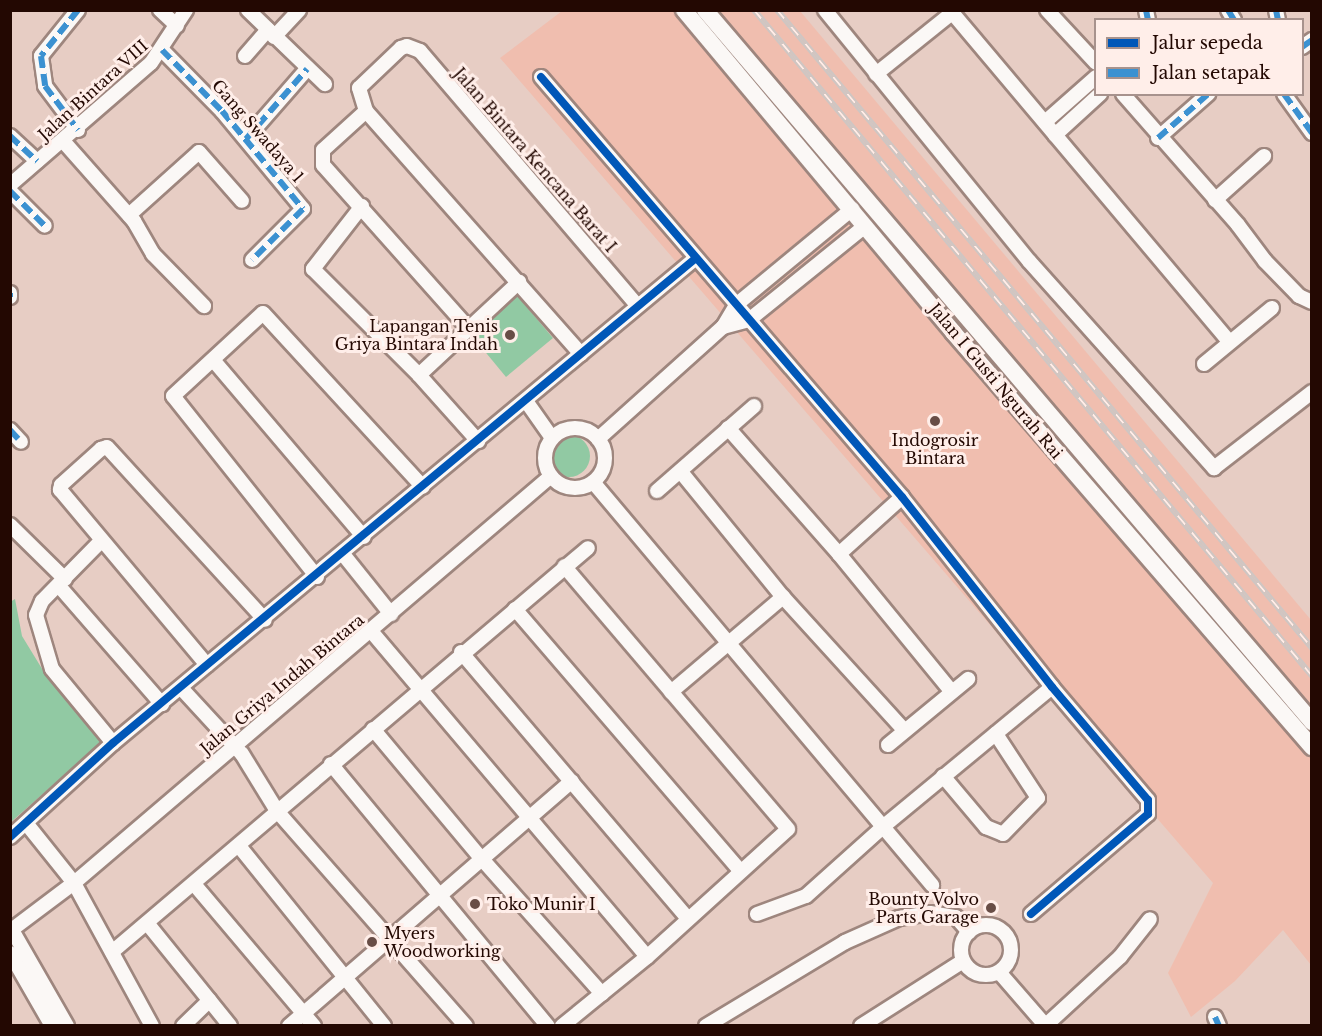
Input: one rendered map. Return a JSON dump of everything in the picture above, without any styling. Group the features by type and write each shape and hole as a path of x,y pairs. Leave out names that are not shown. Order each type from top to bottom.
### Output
{"main road":[{"name":"Jalan I Gusti Ngurah Rai","path":"684,10 766,95 967,320 1245,656 1311,747"},
{"name":"Jalan I Gusti Ngurah Rai","path":"705,10 852,209 953,332 1245,656 1311,722"},
{"path":"953,332 967,320"}],"street":[{"path":"78,10 41,59 45,86 78,130"},
{"path":"160,10 177,26"},
{"name":"Jalan Bintara VIII","path":"10,185 78,130 162,50 186,10"},
{"path":"248,10 325,84"},
{"path":"245,57 299,10"},
{"path":"825,10 1029,261 1214,468 1311,392"},
{"path":"1047,10 1094,62"},
{"path":"876,74 951,12 1230,342"},
{"name":"Jalan Bintara Kencana Barat I","path":"366,111 359,88 400,48 408,46 420,51 638,306"},
{"name":"Gang Swadaya 1","path":"162,50 246,139 273,176 303,209 252,260"},
{"path":"246,139 307,69"},
{"path":"541,77 902,497 1150,807 1148,814 1031,914"},
{"path":"1045,122 1094,78"},
{"path":"1055,135 1098,96"},
{"path":"1125,96 1265,261 1299,296 1311,302"},
{"path":"1158,138 1206,96"},
{"path":"1285,96 1311,133"},
{"path":"469,329 362,206 327,171 321,158 323,150 366,111 581,354"},
{"path":"10,136 37,161"},
{"path":"64,142 129,215 153,254 204,306"},
{"path":"129,215 199,152 242,201"},
{"path":"1215,200 1264,156"},
{"path":"10,190 45,226"},
{"path":"362,206 313,269 419,375 478,441"},
{"path":"598,439 723,327 736,305 812,245 852,209"},
{"path":"723,327 749,320 866,226"},
{"path":"812,245 824,260"},
{"path":"10,837 113,744 317,577 696,258"},
{"path":"419,375 519,282"},
{"path":"1204,364 1272,308"},
{"path":"317,577 173,396 214,361 263,313 423,487"},
{"path":"214,361 364,537"},
{"path":"526,400 552,438"},
{"path":"657,491 754,406"},
{"path":"570,428 581,428 598,439 605,457 604,466 593,482 566,487 551,476 545,456 552,438 570,428"},
{"path":"729,428 839,554 951,691"},
{"path":"10,430 21,442"},
{"path":"207,665 60,490 61,485 104,447 265,620"},
{"path":"681,472 783,597 904,730"},
{"name":"Jalan Griya Indah Bintara","path":"11,931 74,883 551,476"},
{"path":"593,482 932,885"},
{"path":"839,554 902,497"},
{"path":"10,525 62,583 162,704"},
{"path":"101,541 42,601 36,615 47,659 58,678 113,744"},
{"path":"112,952 239,846 461,652 588,548"},
{"path":"343,554 391,614"},
{"path":"562,1026 647,957 740,870 786,833 787,825 564,566"},
{"path":"671,692 783,597"},
{"path":"515,609 740,870"},
{"path":"371,631 647,957"},
{"path":"461,652 687,918"},
{"path":"888,745 968,679"},
{"path":"757,914 806,896 884,826 1052,687"},
{"path":"182,689 235,746 277,811 466,1026"},
{"path":"373,729 481,858 602,994"},
{"path":"943,776 986,827 1003,834 1038,798 996,734"},
{"path":"331,764 548,1026"},
{"path":"289,1026 572,781"},
{"path":"26,824 74,883 152,1026"},
{"path":"239,846 384,1026"},
{"path":"194,884 314,1026"},
{"path":"706,1026 845,942 899,918 930,913 956,917 969,932"},
{"path":"999,972 1046,1025 1120,957 1150,919"},
{"path":"147,923 230,1026"},
{"path":"984,925 1006,935 1011,955 999,972 979,974 963,961 961,951 969,932 984,925"},
{"path":"11,931 67,1026"},
{"path":"10,953 52,1026"},
{"path":"861,1026 963,961"},
{"path":"183,1026 210,1000"}],"shaded area":[{"path":"562,11 684,11 1311,747 1311,965 1283,930 1235,981 1191,1017 1168,973 1213,883 500,58"},
{"path":"705,11 800,11 1311,620 1311,722"}],"green space":[{"name":"Lapangan Tenis Griya Bintara Indah","path":"515,293 553,338 506,377 468,331"},
{"path":"569,435 584,441 590,456 584,471 569,477 554,471 548,456 554,441"},
{"path":"15,599 22,636 44,672 104,740 11,822 10,602"}],"railway":[{"path":"754,10 1312,676"},
{"path":"777,10 1312,648"}],"marked path":[{"path":"78,10 41,56 45,86 78,130"},
{"path":"1146,10 1148,18"},
{"path":"1228,10 1233,18"},
{"path":"1276,10 1278,18"},
{"path":"1304,46 1312,40"},
{"path":"162,50 222,111 303,209 252,260"},
{"path":"246,139 307,69"},
{"path":"1158,138 1206,96"},
{"path":"1285,96 1312,133"},
{"path":"10,136 37,161"},
{"path":"10,191 45,226"},
{"path":"10,430 21,442"},
{"path":"1215,1017 1219,1026"}],"cycle path":[{"path":"541,77 902,497 1052,687 1148,800 1148,814 1031,914"},
{"path":"10,837 113,743 696,258"}],"place":[{"name":"Lapangan Tenis Griya Bintara Indah","path":"510,335"},
{"name":"Indogrosir Bintara","path":"935,421"},
{"name":"Toko Munir I","path":"475,904"},
{"name":"Bounty Volvo Parts Garage","path":"991,908"},
{"name":"Myers Woodworking","path":"372,942"}]}
